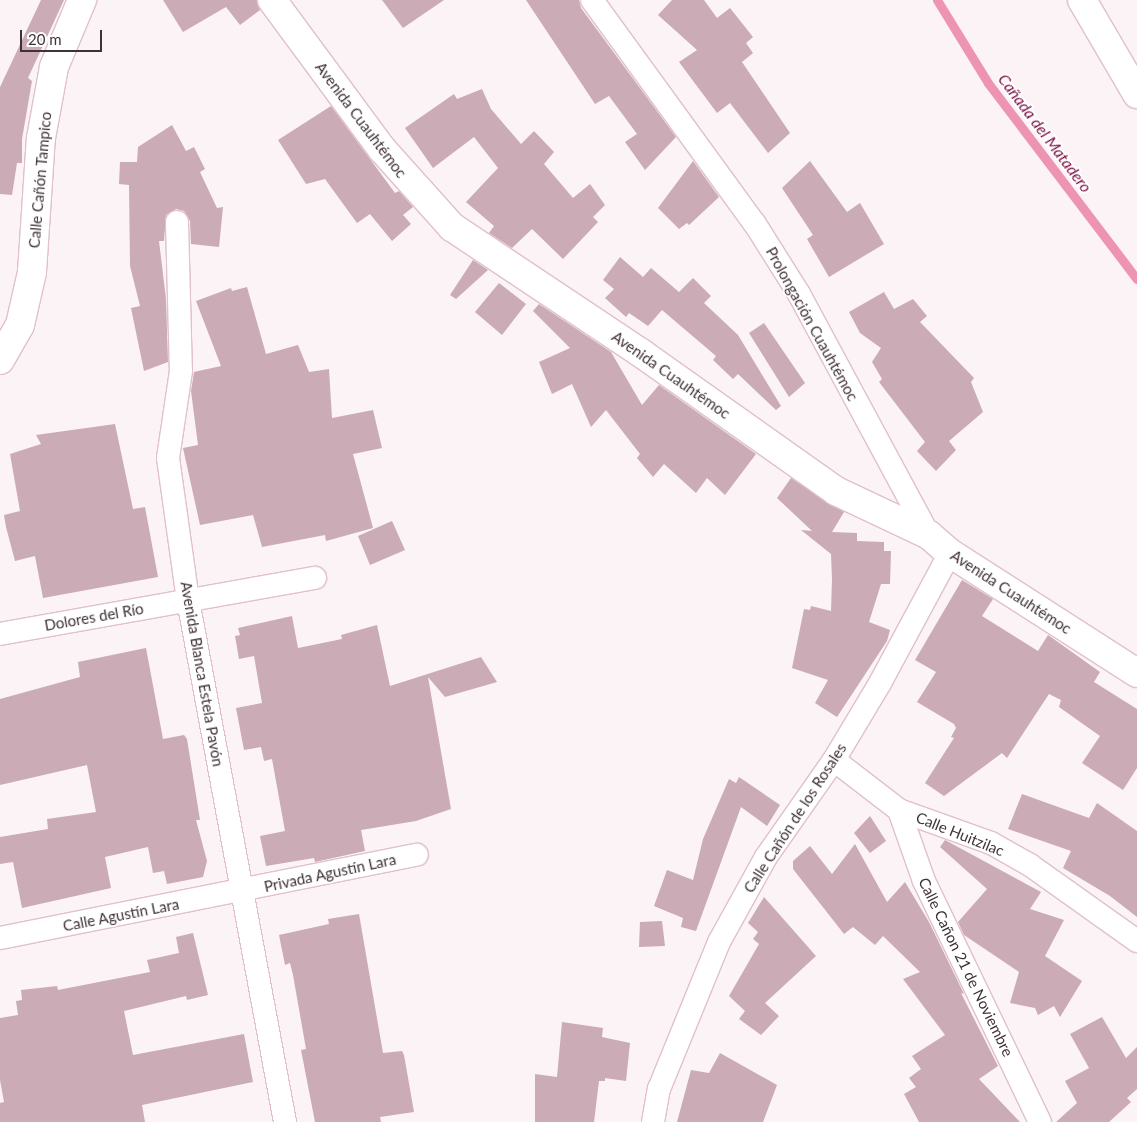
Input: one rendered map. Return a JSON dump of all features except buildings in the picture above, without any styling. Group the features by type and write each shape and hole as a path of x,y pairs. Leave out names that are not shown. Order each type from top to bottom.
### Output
{"main road":[{"name":"Calle Cañón Tampico","path":"0,360 20,325 32,272 41,138 54,67 82,0"},
{"name":"Avenida Cuauhtémoc","path":"272,0 387,156 452,227 641,353 836,491 929,535 950,553 1137,673"},
{"path":"1082,0 1137,94"}],"street":[{"name":"Prolongación Cuauhtémoc","path":"592,0 755,224 799,294 929,535"},
{"name":"Avenida Blanca Estela Pavón","path":"177,222 181,371 168,458 188,600 285,1122"},
{"name":"Calle Cañón de los Rosales","path":"653,1122 660,1088 719,942 766,857 834,760 880,683 950,553"},
{"name":"Dolores del Río","path":"0,634 316,578"},
{"name":"Calle Huitzilac","path":"834,760 899,810 999,847 1030,865 1137,941"},
{"name":"Calle Cañon 21 de Noviembre","path":"899,810 924,881 1040,1121"},
{"name":"Privada Agustín Lara","path":"242,892 417,855"},
{"name":"Calle Agustín Lara","path":"0,938 242,892"}],"waterway":[{"name":"Cañada del Matadero","path":"937,0 988,83 1137,279"}]}
